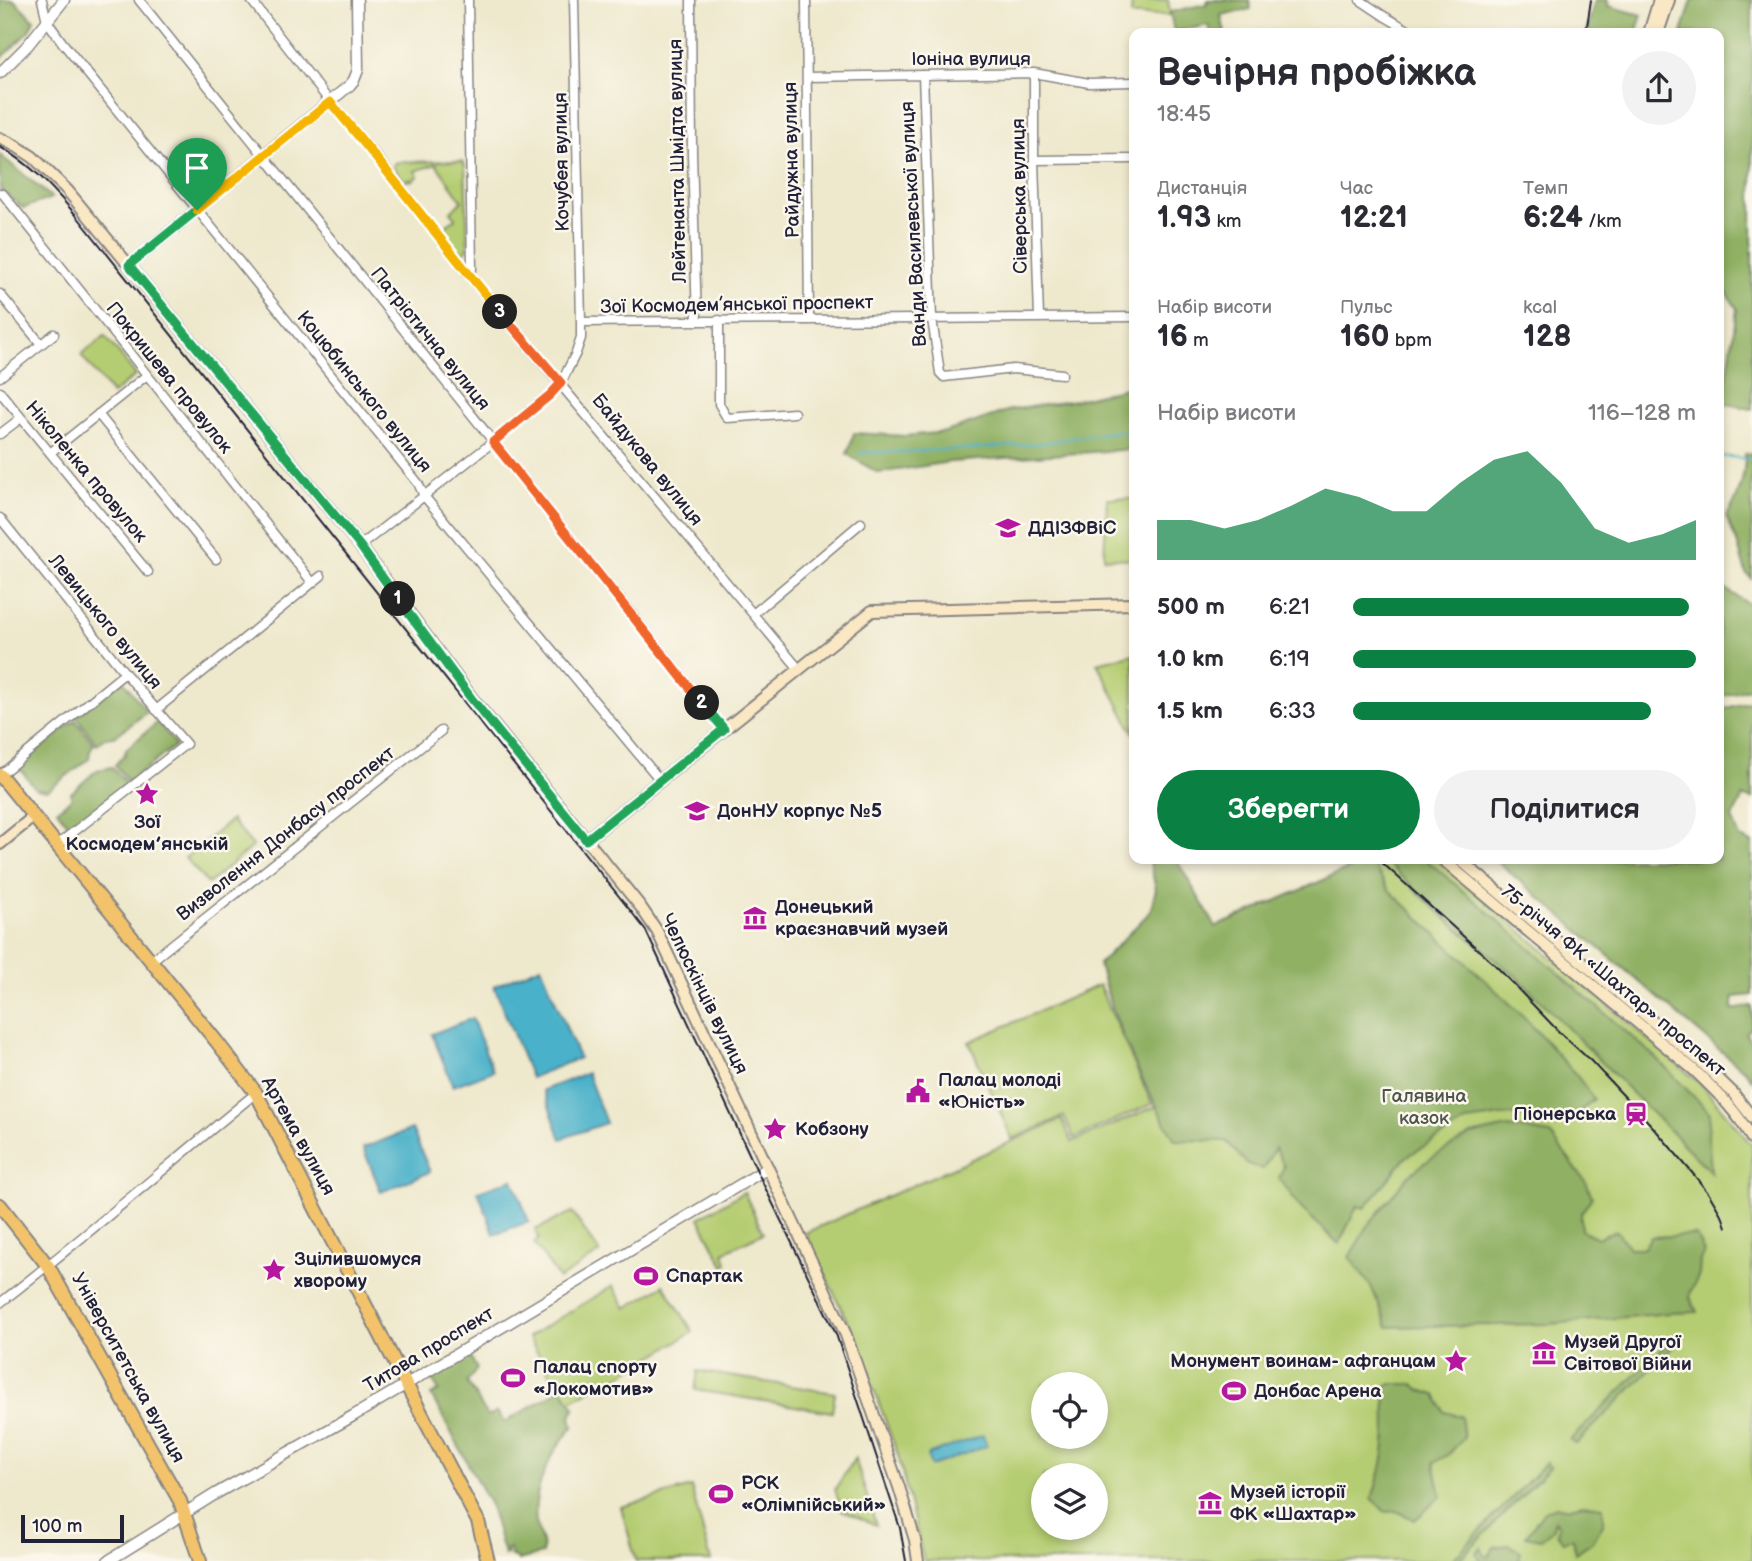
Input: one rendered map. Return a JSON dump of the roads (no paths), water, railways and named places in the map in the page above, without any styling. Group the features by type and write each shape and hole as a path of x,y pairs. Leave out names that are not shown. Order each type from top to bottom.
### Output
{"main road":[{"path":"1650,28 1659,0"},
{"path":"1660,28 1669,0"},
{"name":"Челюскінців вулиця","path":"0,138 33,158 67,190 360,546 471,698 640,906 657,931 846,1335 899,1487 915,1540 918,1561"},
{"path":"586,840 872,611 1129,604"},
{"name":"Артема вулиця","path":"0,775 256,1093 478,1521 488,1561"},
{"path":"0,844 33,817"},
{"name":"75-річчя ФК «Шахтар» проспект","path":"1448,864 1694,1070 1740,1118 1752,1139"},
{"name":"75-річчя ФК «Шахтар» проспект","path":"1465,864 1701,1062 1733,1093 1752,1117"},
{"name":"Університетська вулиця","path":"0,1205 48,1266 180,1501 200,1561"}],"street":[{"path":"41,0 47,21"},
{"path":"0,73 27,46 64,0"},
{"name":"Патріотична вулиця","path":"139,0 724,729"},
{"name":"Байдукова вулиця","path":"251,0 467,273 799,669"},
{"path":"129,265 350,86 358,70 357,0"},
{"path":"467,273 472,269 468,0"},
{"name":"Кочубея вулиця","path":"574,0 581,323"},
{"name":"Лейтенанта Шмідта вулиця","path":"691,0 697,320"},
{"name":"Райдужна вулиця","path":"806,0 809,320"},
{"path":"1360,0 1404,28"},
{"name":"Коцюбинського вулиця","path":"47,21 418,483 424,496 660,780"},
{"name":"Іоніна вулиця","path":"807,77 1034,73 1089,83 1129,82"},
{"name":"Сіверська вулиця","path":"1034,73 1039,318"},
{"name":"Ванди Василевської вулиця","path":"923,75 932,319 940,373 944,377 1013,369 1062,373"},
{"path":"1034,160 1129,159"},
{"name":"Покришева провулок","path":"0,193 312,582"},
{"path":"0,294 41,344"},
{"name":"Зої Космодем’янської проспект","path":"360,546 550,395 561,383 576,352 581,338 581,323 1129,317"},
{"path":"719,320 719,404 727,418 794,413"},
{"path":"0,377 54,334"},
{"path":"50,453 147,376"},
{"name":"Ніколенка провулок","path":"0,392 148,572"},
{"path":"99,414 216,559"},
{"path":"0,434 21,418"},
{"name":"Левицького вулиця","path":"0,518 186,744 57,845"},
{"path":"753,614 861,523"},
{"path":"156,710 321,576"},
{"path":"0,775 125,673"},
{"name":"Визволення Донбасу проспект","path":"150,961 441,731"},
{"path":"0,1303 256,1093"},
{"name":"Титова проспект","path":"108,1561 768,1168"}],"water":[{"path":"541,966 579,1058 531,1078 494,986"},
{"path":"472,1018 493,1071 453,1086 432,1034"},
{"path":"587,1073 606,1123 561,1139 543,1090"},
{"path":"412,1129 430,1172 381,1192 363,1148"},
{"path":"513,1179 529,1222 494,1234 478,1191"},
{"path":"983,1435 987,1446 931,1466 927,1455"}],"waterway":[{"path":"859,453 1011,446 1129,431"},
{"path":"1724,457 1752,459"}],"tram line":[{"path":"0,147 32,169 76,215 645,929 836,1334 900,1528 906,1561"}],"railway":[{"path":"1587,28 1591,0"},
{"path":"1384,864 1495,965 1560,1033 1591,1061 1694,1175 1709,1194 1726,1227"}],"place":[{"name":"ДДІЗФВіС","path":"1008,528"},
{"name":"Зої Космодем’янській","path":"147,794"},
{"name":"ДонНУ корпус №5","path":"697,811"},
{"name":"Донецький краєзнавчий музей","path":"755,918"},
{"name":"Палац молоді «Юність»","path":"918,1091"},
{"name":"Піонерська","path":"1636,1114"},
{"name":"Кобзону","path":"775,1129"},
{"name":"Зцілившомуся хворому","path":"274,1270"},
{"name":"Спартак","path":"646,1276"},
{"name":"Музей Другої Світової Війни","path":"1544,1353"},
{"name":"Монумент воинам- афганцам","path":"1456,1361"},
{"name":"Палац спорту «Локомотив»","path":"513,1378"},
{"name":"Донбас Арена","path":"1234,1391"},
{"name":"РСК «Олімпійський»","path":"721,1494"},
{"name":"Музей історії ФК «Шахтар»","path":"1210,1503"}],"park label":[{"name":"Галявина казок","path":"1424,1107"}]}
